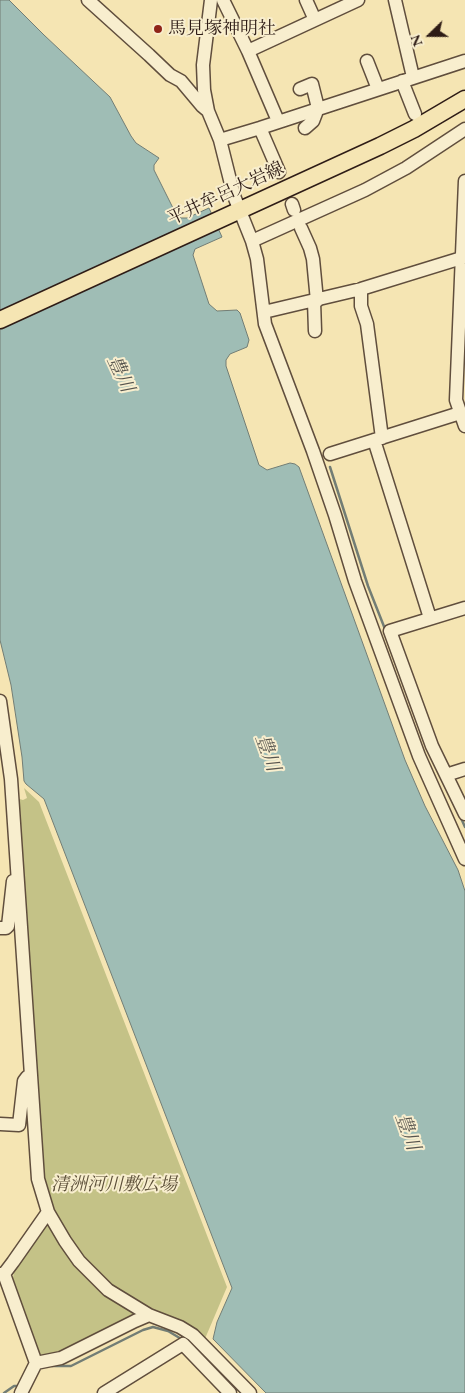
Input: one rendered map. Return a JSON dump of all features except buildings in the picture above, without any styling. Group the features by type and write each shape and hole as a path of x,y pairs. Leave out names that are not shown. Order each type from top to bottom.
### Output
{"main road":[{"name":"平井牟呂大岩線","path":"0,320 380,146 465,100"}],"street":[{"path":"88,0 170,75 181,81 208,111"},
{"path":"211,0 203,65 203,79 208,111 220,140 237,211 252,241 265,324 313,451 355,581 419,756 465,859"},
{"path":"223,0 248,51 278,121"},
{"path":"306,0 315,20"},
{"path":"248,51 358,0"},
{"path":"395,0 414,114"},
{"path":"367,61 378,89"},
{"path":"220,140 465,61"},
{"path":"300,89 312,84 318,108 313,121 305,128"},
{"path":"260,128 279,172"},
{"path":"252,241 406,168 465,129"},
{"path":"465,181 456,400 465,426"},
{"path":"301,228 312,254 315,331"},
{"path":"264,312 361,290 463,257"},
{"path":"361,290 361,306 367,324 378,439 430,618"},
{"path":"330,454 460,413"},
{"path":"465,608 390,631 432,746 465,814"},
{"path":"0,701 11,779 38,1179 48,1212 65,1241 108,1290 149,1315 180,1327 193,1335 250,1393"},
{"path":"446,775 465,769"},
{"path":"0,928 8,926 12,882 18,876"},
{"path":"0,1124 19,1125 24,1081 30,1074"},
{"path":"21,1393 36,1363 2,1274 48,1212"},
{"path":"36,1363 61,1358 149,1315"},
{"path":"104,1393 183,1344 230,1393"}],"green space":[{"name":"清洲河川敷広場","path":"24,788 39,802 227,1287 204,1341 158,1313 123,1297 73,1249 42,1186 16,798 23,800 27,798"},
{"name":"清洲河川敷広場","path":"44,1224 51,1224 135,1314 134,1317 61,1355 39,1358 11,1288 15,1267"}],"water":[{"name":"豊川","path":"0,0 9,0 110,97 136,143 159,158 154,165 154,170 175,212 181,218 187,218 209,208 222,237 195,249 193,255 209,304 217,311 237,310 240,313 249,340 247,347 230,354 226,360 226,366 259,465 267,470 290,463 299,467 405,760 425,806 458,870 465,891 465,1393 266,1393 213,1339 217,1322 232,1288 44,799 24,781 11,685 0,640"}],"waterway":[{"path":"330,467 368,586 385,629"},
{"path":"461,818 465,827"},
{"path":"52,1366 71,1366 143,1330 153,1327 168,1331 183,1340"},
{"path":"4,1393 14,1386 19,1386"}],"place":[{"name":"馬見塚神明社","path":"158,29"}]}
